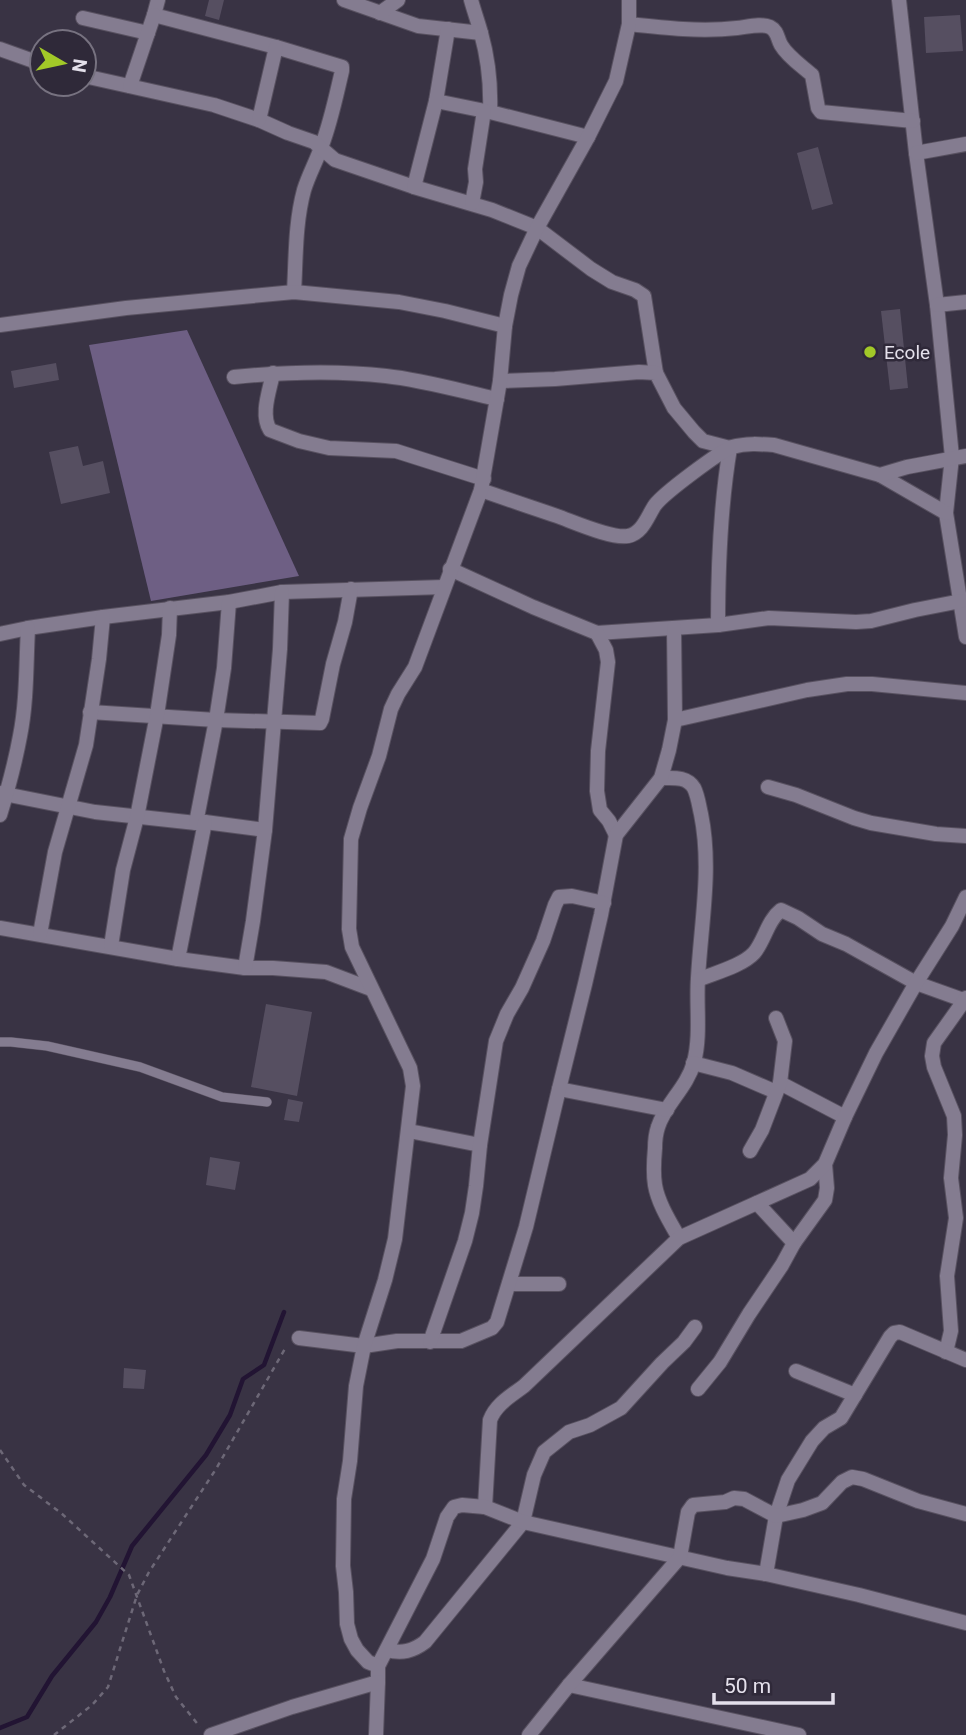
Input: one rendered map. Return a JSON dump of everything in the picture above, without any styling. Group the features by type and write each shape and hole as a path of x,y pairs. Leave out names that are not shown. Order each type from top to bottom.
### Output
{"street":[{"path":"130,86 158,0"},
{"path":"344,0 418,26 481,33"},
{"path":"380,13 398,0"},
{"path":"471,0 489,74 487,112 475,169 476,182 472,203"},
{"path":"378,1666 368,1662 357,1650 347,1624 343,1566 344,1499 356,1386 364,1346 395,1238 414,1086 410,1068 352,947 349,929 351,839 379,756 391,709 415,667 482,485 500,381 510,295 519,266 616,81 629,24 629,0"},
{"path":"899,0 916,153 959,457 946,513 963,604 966,637"},
{"path":"154,15 342,67 334,106 322,147 309,178 298,220 294,292"},
{"path":"83,18 148,33"},
{"path":"629,24 685,30 718,30 761,25 770,27 776,32 790,56 812,75 821,112 913,121"},
{"path":"414,187 436,102 449,29"},
{"path":"259,120 276,47"},
{"path":"0,48 28,59"},
{"path":"98,79 214,105 259,120 314,142 335,160 414,187 472,203 537,228 591,269 612,282 645,296 656,373 674,408 703,441 730,447 756,443 775,445 880,475 946,513"},
{"path":"436,102 588,137"},
{"path":"916,153 966,144"},
{"path":"0,325 126,308 294,292 399,302 505,326"},
{"path":"937,305 966,302"},
{"path":"273,373 265,416 270,430 299,441 329,447 396,451 584,526 619,537 634,535 640,530 656,503 673,487 730,447"},
{"path":"234,377 273,373 389,376 497,399"},
{"path":"500,381 656,373"},
{"path":"718,625 718,559 730,447"},
{"path":"880,475 959,457"},
{"path":"450,569 597,633 718,625 769,618 871,621 915,610 963,604"},
{"path":"0,634 282,592 444,586"},
{"path":"90,712 318,724 322,721 351,589"},
{"path":"245,968 265,830 282,592"},
{"path":"178,959 224,668 229,602"},
{"path":"111,946 157,715 169,635 170,608"},
{"path":"40,934 55,852 86,745 103,617"},
{"path":"0,815 3,793 20,734 26,684 28,628"},
{"path":"299,1338 364,1346 397,1341 461,1341 492,1328 499,1316 527,1227 586,984 616,835 661,778 670,750 675,720 674,628"},
{"path":"597,633 606,650 608,662 598,751 597,791 600,810 616,835"},
{"path":"675,720 807,690 847,684 966,693"},
{"path":"661,778 682,779 693,787 705,832 707,863 694,1063 685,1084 658,1126 655,1148 655,1186 679,1238"},
{"path":"768,787 796,794 871,823 966,836"},
{"path":"3,793 68,807 137,817 265,830"},
{"path":"430,1342 465,1241 477,1186 480,1145 496,1041 543,941 559,897 564,895 604,903"},
{"path":"485,1507 489,1431 493,1413 500,1405 533,1378 679,1238 810,1179 825,1164 876,1053 952,926 966,897"},
{"path":"698,979 745,960 753,954 775,915 781,910 916,983 965,1000 934,1043 932,1056 954,1116 951,1178 956,1218 947,1276 951,1331 946,1352"},
{"path":"0,928 178,959 245,968 326,972 371,989"},
{"path":"750,1151 762,1130 778,1088 785,1041 776,1018"},
{"path":"694,1063 778,1088 845,1117"},
{"path":"559,1089 667,1110"},
{"path":"408,1131 480,1145"},
{"path":"698,1389 720,1362 794,1243 825,1200 825,1164"},
{"path":"757,1203 794,1243"},
{"path":"509,1284 559,1284"},
{"path":"387,1650 404,1652 425,1642 523,1522 534,1475 544,1452 569,1432 590,1425 621,1408 695,1327"},
{"path":"766,1574 776,1516 788,1480 812,1441 824,1428 841,1418 890,1337 901,1332 966,1360"},
{"path":"796,1371 855,1395"},
{"path":"529,1735 680,1557 688,1512 694,1505 725,1502 734,1498 744,1499 776,1516 822,1503 842,1482 852,1477 918,1501 966,1514"},
{"path":"376,1735 378,1666 433,1559 447,1517 454,1507 462,1504 485,1507 523,1522 859,1595 966,1623"},
{"path":"211,1733 378,1682"},
{"path":"569,1685 799,1735"}],"lane":[{"path":"0,1042 60,1049 140,1068 222,1097 267,1102"}],"path":[{"path":"54,1735 92,1705 108,1687 137,1595 149,1572 216,1469 285,1347 299,1338"},
{"path":"0,1450 24,1485 61,1513 129,1575 176,1697 211,1733"}],"shaded area":[{"path":"187,330 299,576 151,601 89,345"}],"building":[{"path":"209,0 224,0 219,20 205,16"},
{"path":"960,15 963,51 926,53 924,17"},
{"path":"818,147 833,204 812,210 797,153"},
{"path":"900,309 908,388 890,390 881,311"},
{"path":"56,363 59,380 14,388 11,371"},
{"path":"78,446 83,466 103,461 110,493 61,504 49,452"},
{"path":"266,1004 312,1012 297,1096 251,1087"},
{"path":"288,1099 303,1102 299,1122 284,1120"},
{"path":"210,1157 240,1162 235,1190 206,1185"},
{"path":"124,1368 146,1370 144,1389 123,1388"}],"waterway":[{"path":"0,1728 27,1717 52,1676 96,1622 132,1546 206,1455 230,1415 243,1379 264,1365 284,1312"}],"place":[{"name":"Ecole","path":"870,352"}]}
